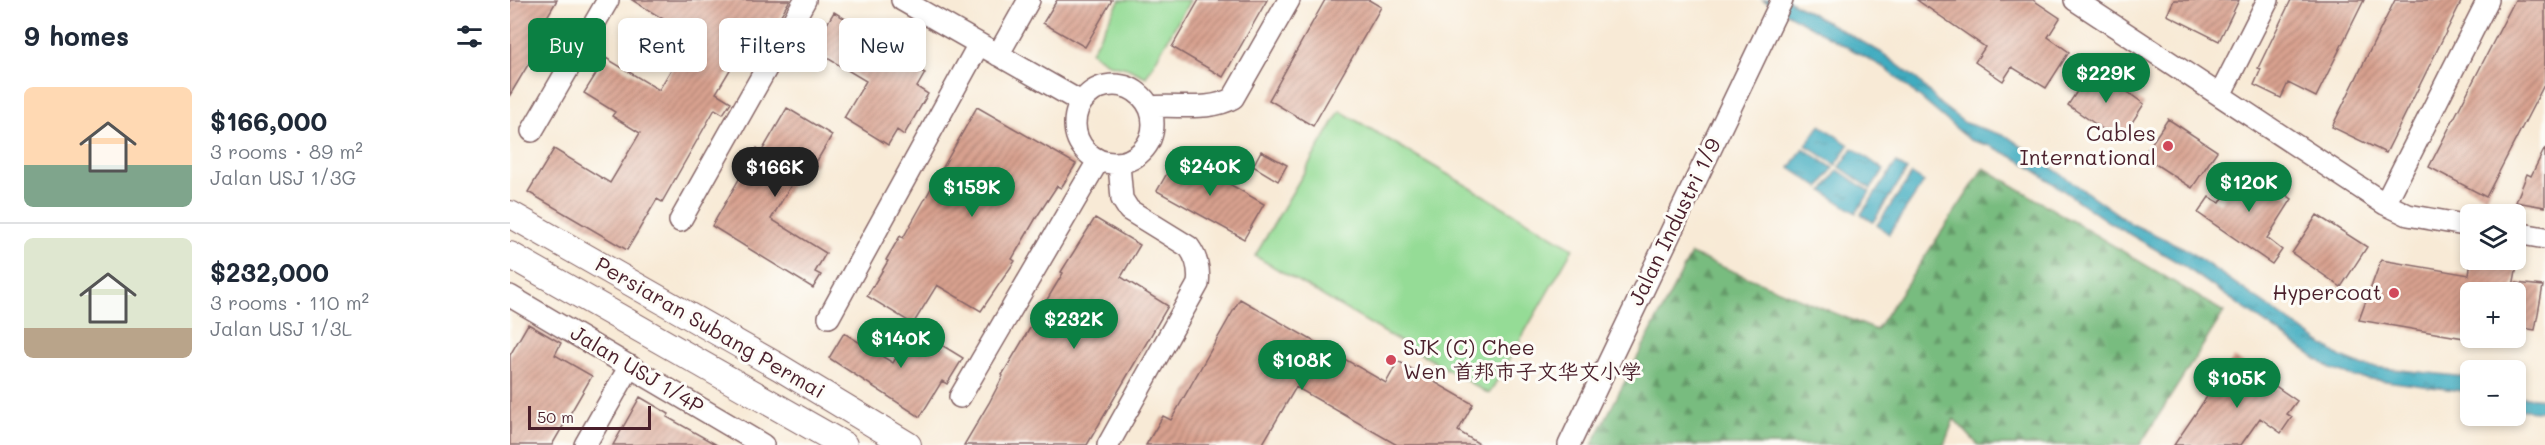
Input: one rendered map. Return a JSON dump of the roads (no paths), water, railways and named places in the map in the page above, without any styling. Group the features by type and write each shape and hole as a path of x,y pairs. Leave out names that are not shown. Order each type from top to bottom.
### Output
{"main road":[{"name":"Persiaran Subang Permai","path":"510,214 779,367 908,445"},
{"path":"510,225 537,228"},
{"name":"Persiaran Subang Permai","path":"510,255 844,445"}],"street":[{"path":"532,131 608,0"},
{"path":"680,221 805,0"},
{"path":"902,0 1081,102"},
{"path":"998,55 1029,0"},
{"path":"1150,106 1212,105 1233,98 1289,0"},
{"path":"2075,0 2385,204 2408,215 2460,224"},
{"path":"2220,95 2268,0"},
{"path":"2385,204 2488,0"},
{"name":"Jalan Industri 1/9","path":"1569,445 1779,7"},
{"path":"830,317 979,44"},
{"path":"1116,84 1130,87 1141,95 1150,106 1154,121 1152,136 1145,149 1133,159 1119,164 1098,161 1086,153 1078,142 1074,128 1081,102 1090,92 1102,86 1116,84"},
{"path":"960,397 1098,161"},
{"path":"1108,445 1198,284 1200,275 1194,254 1189,246 1129,210 1120,193 1119,164"},
{"path":"2526,235 2545,238"},
{"name":"Jalan USJ 1/4P","path":"510,296 630,366 735,438 763,445"},
{"path":"585,445 630,366"}],"water":[{"path":"1763,0 1788,0 1882,53 1919,81 1940,104 1965,123 2008,137 2132,224 2184,248 2341,357 2364,366 2460,376 2460,391 2355,377 2331,369 2179,263 2107,221 2021,161 1991,146 1970,140 1885,68"},
{"path":"1820,125 1849,145 1836,165 1806,145"},
{"path":"1803,148 1833,168 1820,188 1790,168"},
{"path":"1853,148 1884,170 1871,189 1840,167"},
{"path":"1896,163 1907,170 1873,222 1861,214"},
{"path":"1838,170 1870,192 1856,213 1823,191"},
{"path":"1912,174 1924,182 1889,234 1877,225"},
{"path":"2526,397 2545,399 2545,412 2526,410"}],"place":[{"name":"Cables International","path":"2168,146"},
{"name":"Hypercoat","path":"2394,293"},
{"name":"SJK (C) Chee Wen 首邦市子文华文小学","path":"1391,360"}]}
